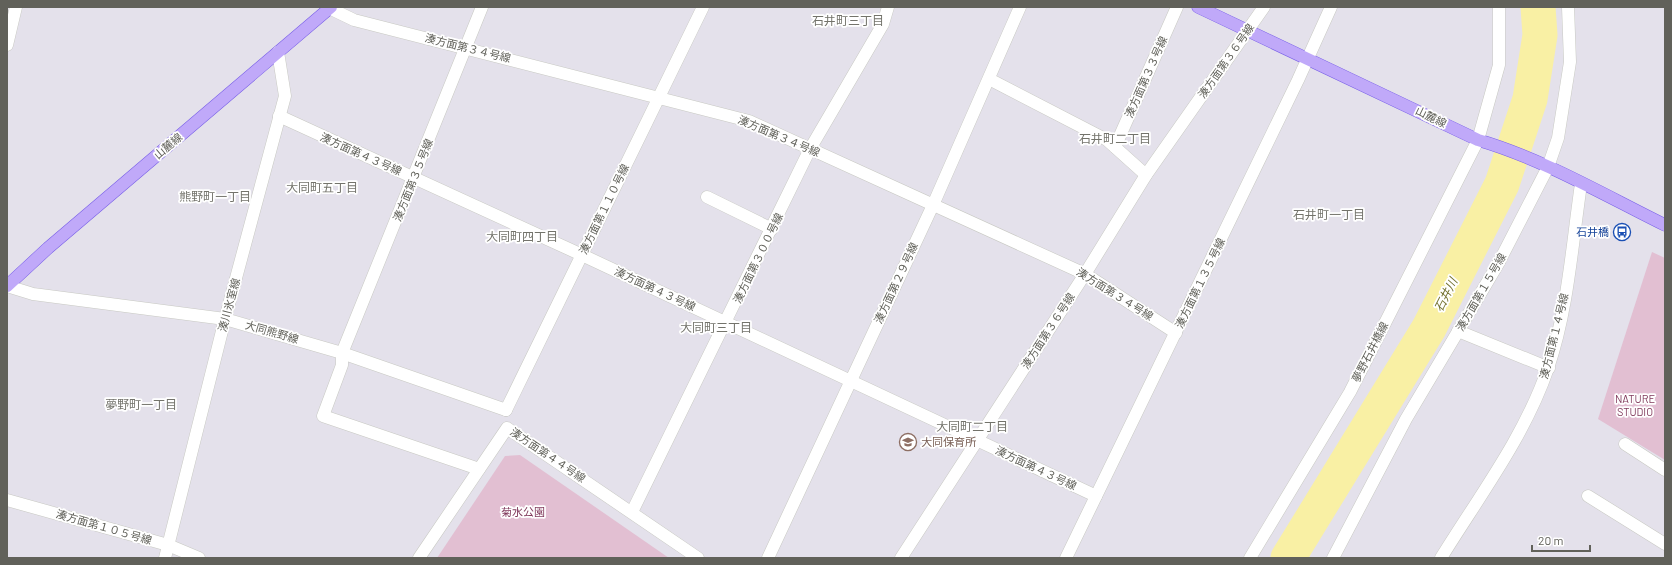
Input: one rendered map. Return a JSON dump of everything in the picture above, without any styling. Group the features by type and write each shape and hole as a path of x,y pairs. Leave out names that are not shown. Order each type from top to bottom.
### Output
{"main road":[{"name":"山麓線","path":"7,286 48,248 329,7"},
{"name":"山麓線","path":"1198,7 1478,140 1506,148 1548,167 1665,225"}],"street":[{"path":"7,45 16,7"},
{"name":"湊方面第３４号線","path":"329,7 354,20 466,47 749,121 1085,274 1176,333"},
{"name":"湊方面第３５号線","path":"479,470 323,416 342,365 342,353 482,7"},
{"name":"湊方面第１１０号線","path":"506,410 703,7"},
{"name":"湊方面第３００号線","path":"632,512 810,149 883,24 888,7"},
{"name":"湊方面第２９号線","path":"768,558 933,205 1020,7"},
{"name":"湊方面第３３号線","path":"1115,147 1177,7"},
{"name":"湊方面第３６号線","path":"901,558 976,440 1085,274 1146,175 1264,7"},
{"name":"湊方面第１３５号線","path":"1066,558 1176,333 1331,7"},
{"name":"夢野石井橋線","path":"1250,558 1350,392 1478,140 1499,65 1499,7"},
{"name":"湊方面第１５号線","path":"1333,558 1406,419 1498,264 1548,167 1558,138 1570,62 1568,7"},
{"name":"湊川氷室線","path":"165,558 225,319 285,96 278,52"},
{"path":"988,79 1107,140 1146,175"},
{"name":"湊方面第４３号線","path":"279,116 582,255 1096,496"},
{"name":"湊方面第１４号線","path":"1441,558 1514,442 1535,403 1549,368 1564,306 1581,184"},
{"path":"707,197 772,229"},
{"name":"大同熊野線","path":"7,286 33,294 225,319 342,353 506,410"},
{"path":"1458,331 1549,368"},
{"path":"506,410 507,428"},
{"name":"湊方面第４４号線","path":"419,558 507,428 698,558"},
{"path":"1624,444 1665,470"},
{"path":"1588,496 1665,544"},
{"name":"湊方面第１０５号線","path":"7,500 168,545 199,558"}],"green space":[{"name":"NATURE STUDIO","path":"1652,252 1665,258 1665,460 1598,419"},
{"name":"菊水公園","path":"520,455 669,558 437,558 505,456"}],"waterway":[{"name":"石井川","path":"1288,558 1429,328 1502,184 1530,99 1540,35 1538,7"}],"place":[{"name":"石井橋","path":"1622,232"},
{"name":"大同保育所","path":"908,442"}],"district":[{"name":"石井町三丁目","path":"848,21"},
{"name":"石井町二丁目","path":"1115,139"},
{"name":"大同町五丁目","path":"322,188"},
{"name":"熊野町一丁目","path":"215,197"},
{"name":"石井町一丁目","path":"1329,215"},
{"name":"大同町四丁目","path":"522,237"},
{"name":"大同町三丁目","path":"716,328"},
{"name":"夢野町一丁目","path":"141,405"},
{"name":"大同町二丁目","path":"972,427"}]}
